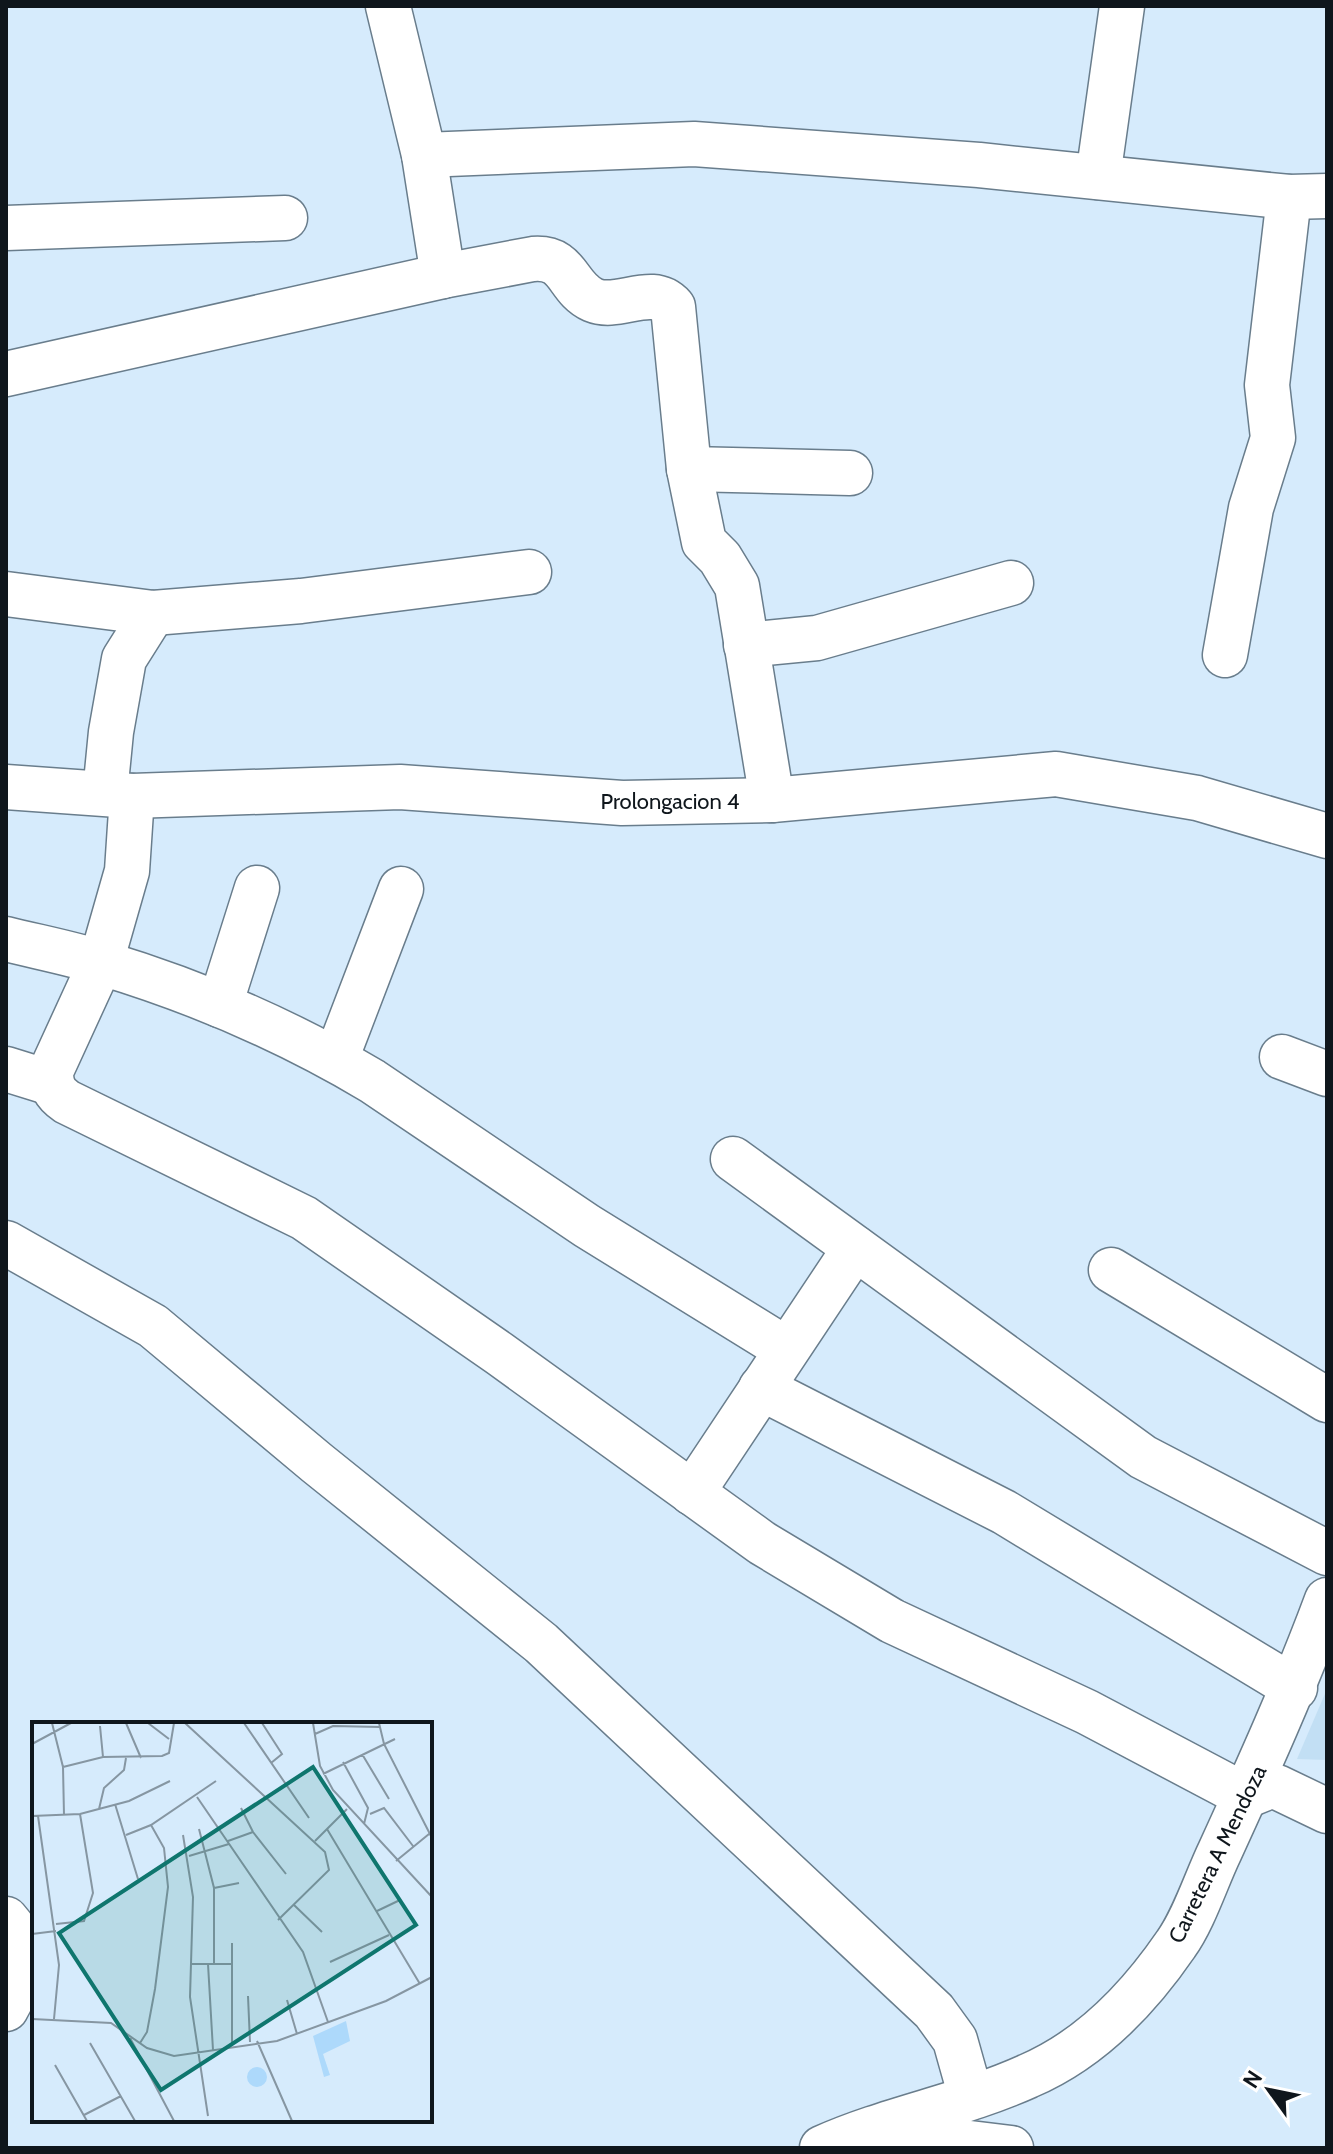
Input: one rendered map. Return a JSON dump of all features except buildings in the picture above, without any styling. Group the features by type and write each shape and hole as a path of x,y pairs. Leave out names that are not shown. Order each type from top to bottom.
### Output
{"street":[{"path":"388,6 424,155 443,276"},
{"path":"1098,177 1122,6"},
{"path":"424,155 694,144 979,165 1308,196 1267,385 1273,438 1251,508 1225,655"},
{"path":"6,228 285,218"},
{"path":"6,374 443,276 547,258 559,263 583,293 593,300 604,302 657,296 667,300 673,307 689,469 704,542 720,558 737,586 772,800"},
{"path":"689,469 850,473"},
{"path":"6,594 153,613 301,601 529,572"},
{"path":"746,645 817,638 1011,583"},
{"path":"153,613 124,659 111,732 127,871 101,962 51,1071 51,1083 56,1094 304,1218 500,1354 762,1543 892,1621 1087,1712 1246,1796 1268,1787 1277,1787 1327,1811"},
{"name":"Prolongacion 4","path":"6,787 119,794 400,787 622,803 772,800 1056,774 1197,798 1327,836"},
{"path":"220,1005 257,888"},
{"path":"336,1059 401,889"},
{"path":"6,939 101,962 220,1005 336,1059 587,1226 786,1349"},
{"path":"1282,1057 1327,1074"},
{"path":"6,1069 51,1083"},
{"path":"733,1159 1143,1457 1327,1553"},
{"path":"6,1243 153,1326 541,1643 934,2011 955,2040 971,2097"},
{"path":"692,1493 855,1248"},
{"path":"1111,1270 1327,1400"},
{"path":"761,1388 1004,1512 1295,1688"},
{"name":"Carretera A Mendoza","path":"822,2148 862,2130 1030,2076 1091,2039 1139,1992 1178,1942 1295,1688 1327,1600"},
{"path":"6,1919 22,1938 26,1956 25,1974 6,2009"},
{"path":"862,2130 1011,2148"}],"shaded area":[{"path":"1327,1689 1327,1760 1297,1759"}]}
